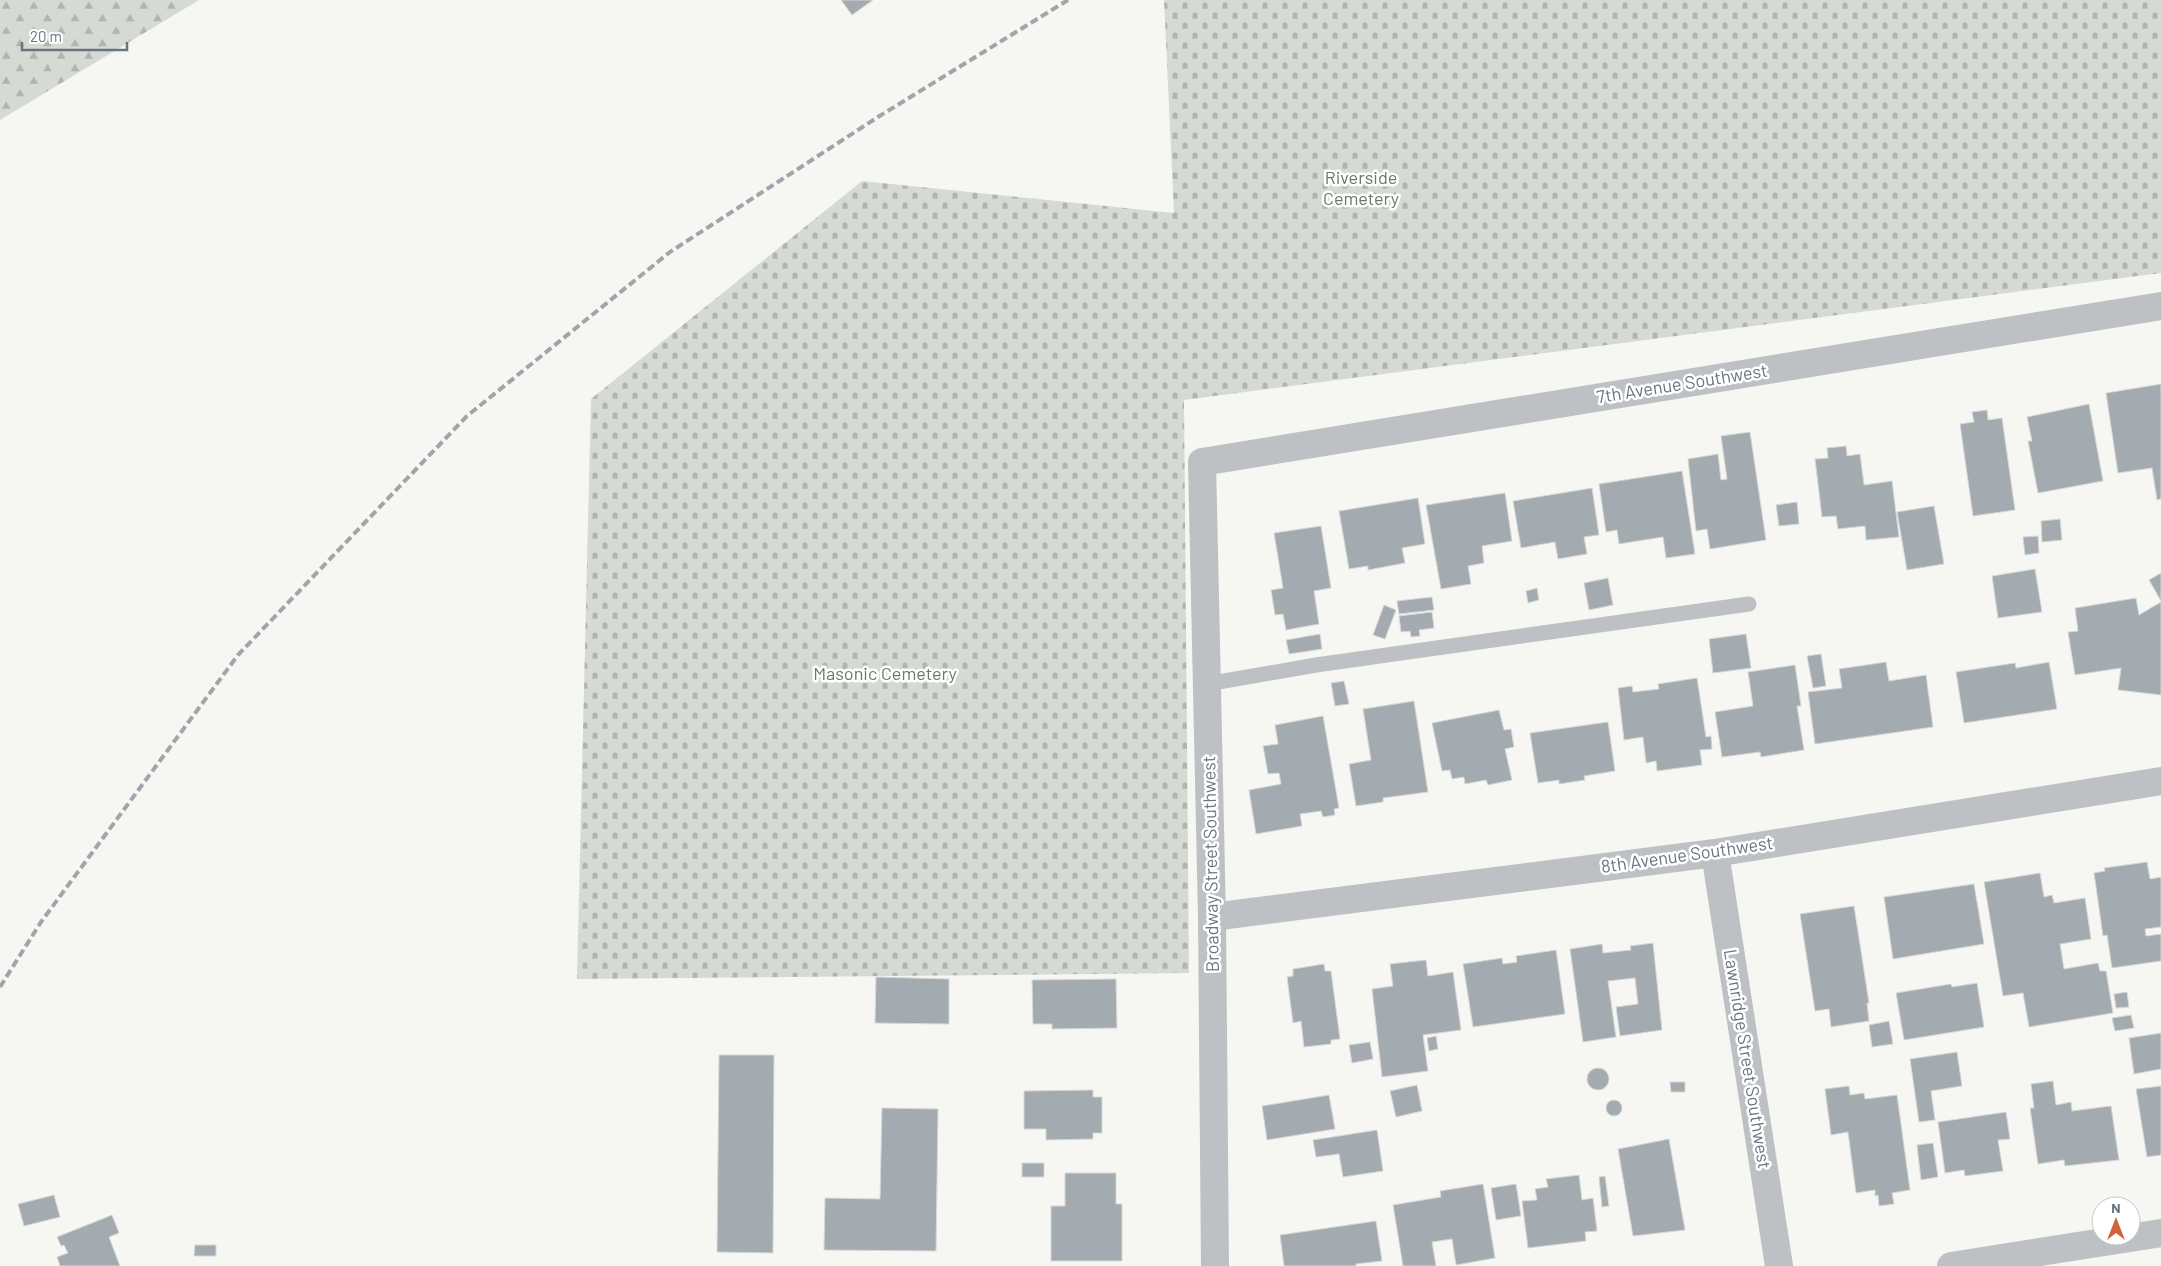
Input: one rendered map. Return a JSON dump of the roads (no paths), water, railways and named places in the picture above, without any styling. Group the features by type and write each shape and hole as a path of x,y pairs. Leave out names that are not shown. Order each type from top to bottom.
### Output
{"street":[{"name":"7th Avenue Southwest","path":"1202,462 2161,306"},
{"name":"Broadway Street Southwest","path":"1202,462 1212,917 1215,1266"},
{"name":"8th Avenue Southwest","path":"1212,917 1715,853 2161,781"},
{"name":"Lawnridge Street Southwest","path":"1715,853 1778,1266"},
{"path":"1951,1266 2161,1233"}],"lane":[{"path":"1208,684 1316,665 1749,604"}],"railway":[{"path":"0,987 41,922 238,655 467,416 670,252 878,117 1068,0"}],"park label":[{"name":"Riverside Cemetery","path":"1361,188"},
{"name":"Masonic Cemetery","path":"885,674"}]}
